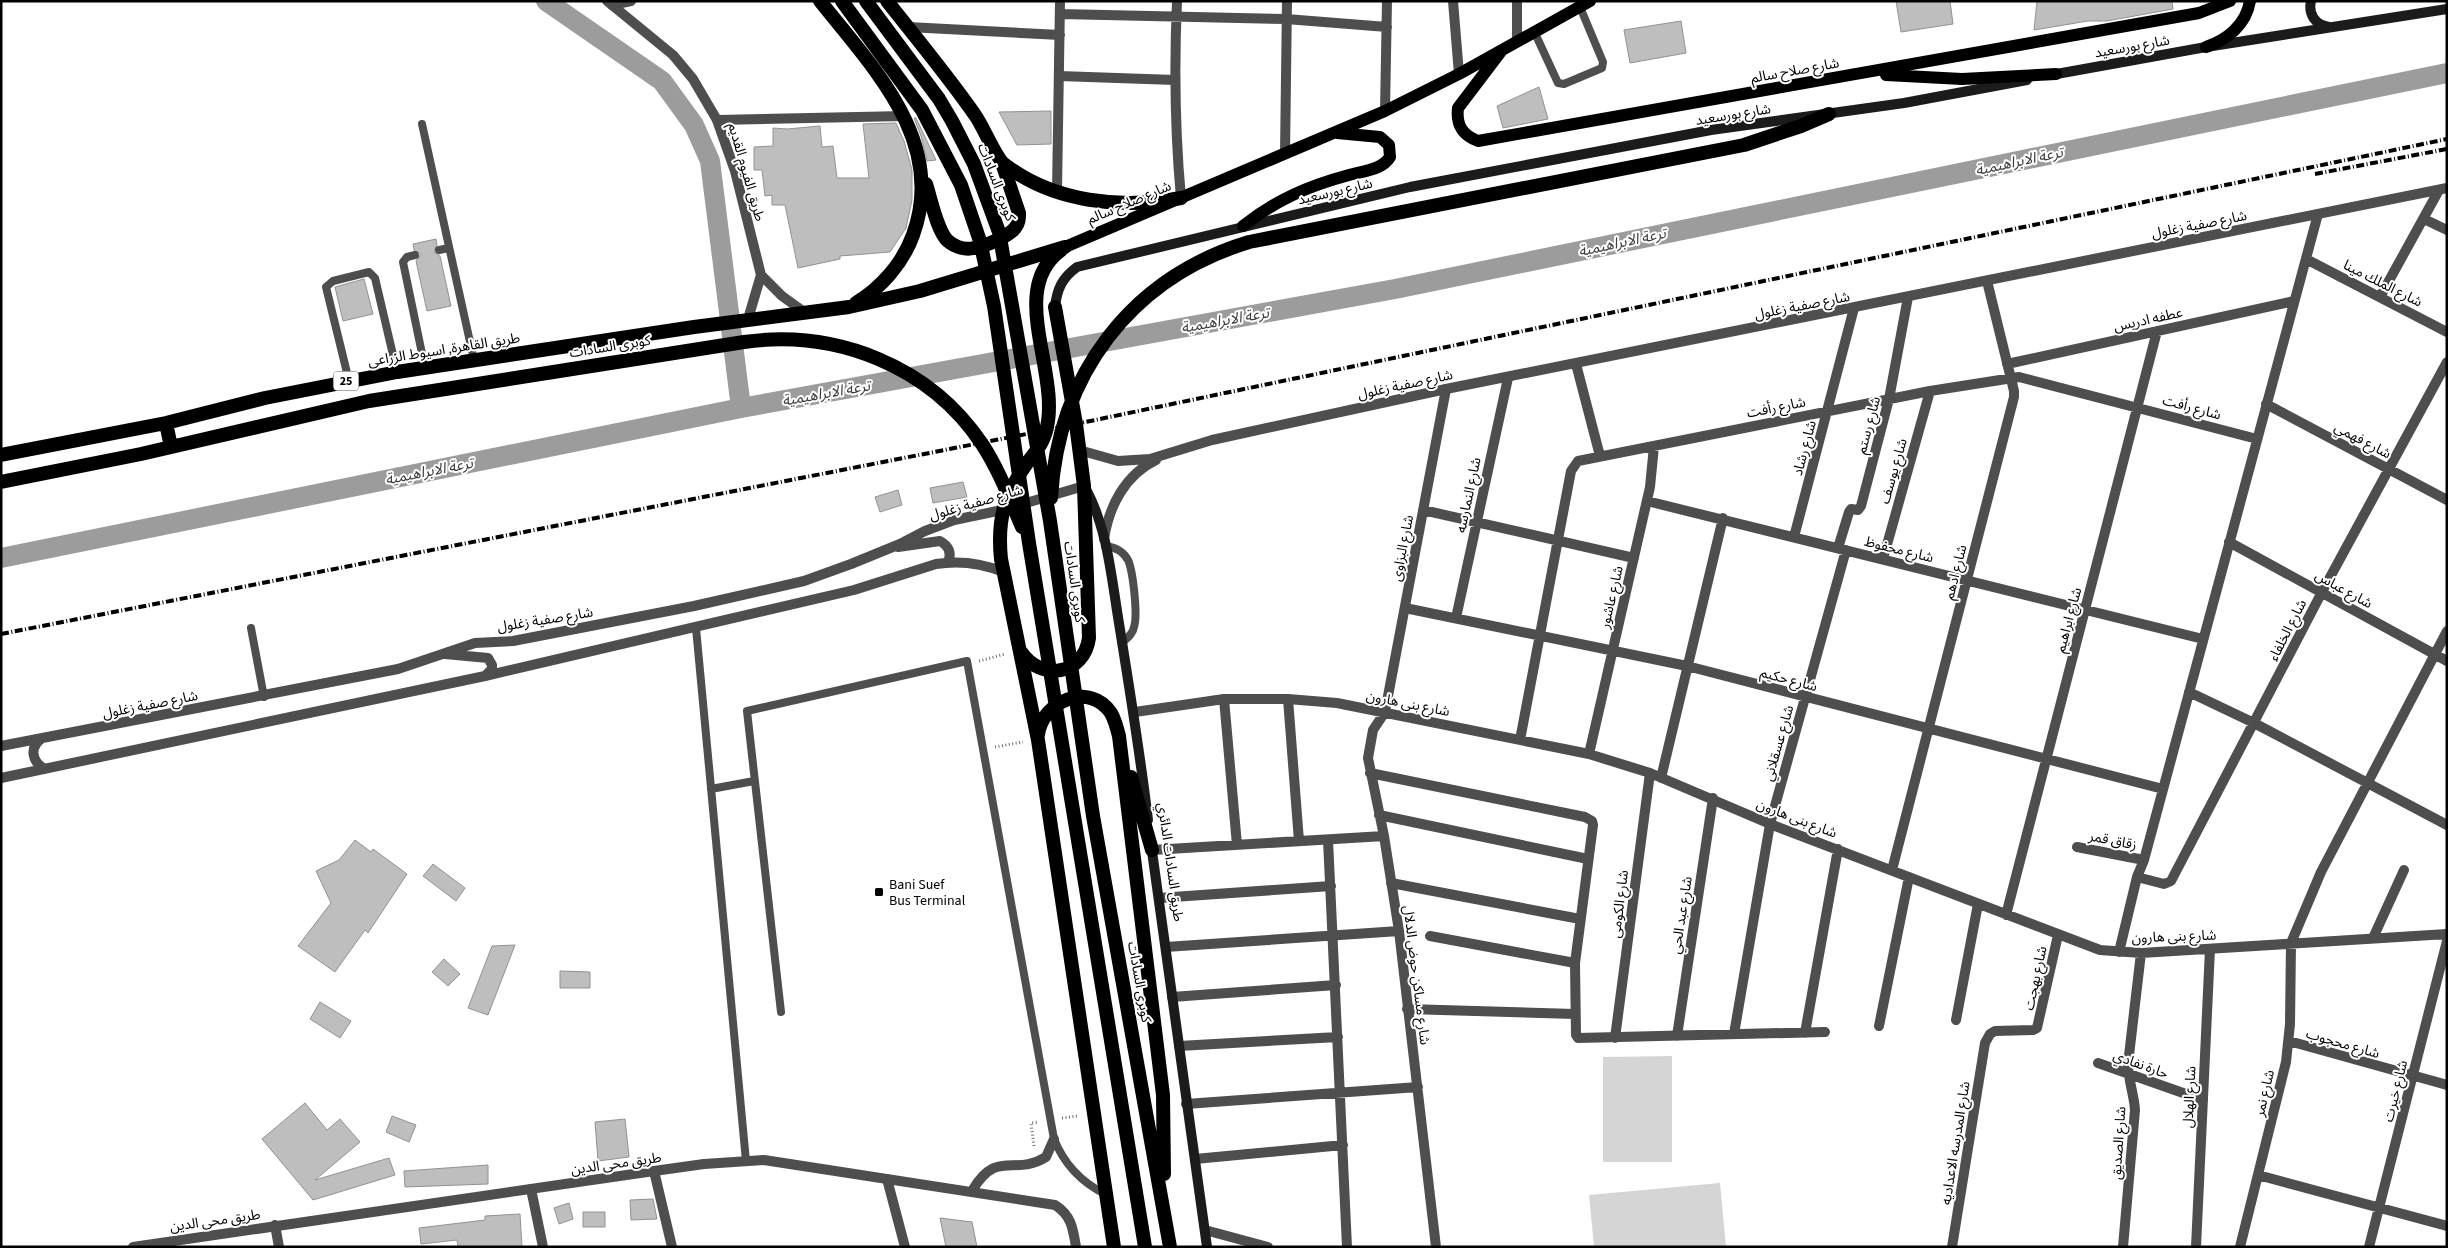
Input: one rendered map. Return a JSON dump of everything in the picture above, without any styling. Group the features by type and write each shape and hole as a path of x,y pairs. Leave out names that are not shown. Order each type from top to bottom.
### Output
{"highway":[{"path":"820,1 868,61 905,116 918,150 923,173 942,233 955,246 974,248 1008,234 1015,229 1019,221 1019,213 1002,163 963,97 888,1"},
{"name":"كوبرى السادات","path":"842,1 922,110 961,185 980,242 994,306 1029,543 1145,1247"},
{"name":"كوبرى السادات","path":"866,1 939,99 974,164 999,232 1050,521 1093,816 1163,1202"},
{"path":"1050,521 1052,485 1058,448 1079,386 1092,360 1126,314 1148,294 1187,267 1222,250 1249,242 1650,165 1744,145 1787,132 1828,114"},
{"path":"1002,163 1020,174 1057,191 1097,201 1130,204 1181,198"},
{"path":"849,307 883,283 905,253 920,214 923,173"},
{"path":"1066,246 1047,264 1041,274 1035,299 1049,387 1047,430 1041,444 1012,486 1002,510 998,534 1038,740 1114,1247"},
{"name":"شارع صلاح سالم","path":"748,320 807,314 849,307 929,288 1066,246"},
{"path":"1020,650 1032,664 1050,671 1068,668 1087,652 1089,638 1084,486 1055,307"},
{"name":"طريق القاهرة, اسيوط الزراعى","path":"1,455 166,423 265,398 398,372 748,320"},
{"name":"كوبرى السادات","path":"171,447 369,401 767,339 803,339 832,343 854,349 896,367 929,388 953,408 983,445 1000,476 1029,543"},
{"path":"166,423 171,447"},
{"name":"25","path":"1,482 171,447"},
{"path":"1038,740 1042,718 1062,700 1075,697 1089,698 1101,704 1111,713 1152,850"},
{"path":"1119,736 1163,1095 1165,1148 1163,1202 1170,1247"}],"main road":[{"name":"شارع صلاح سالم","path":"1502,50 1458,108 1456,118 1460,129 1468,137 1478,140 1869,73 2199,13 2230,1"},
{"path":"2206,47 2228,37 2237,28 2244,18 2250,1"},
{"path":"2312,1 2310,8 2312,17 2326,27 2335,26"},
{"name":"شارع صلاح سالم","path":"1066,246 1385,111 1459,74 1583,3"},
{"name":"شارع بورسعيد","path":"1055,307 1060,284 1067,274 1077,267 1410,187 1711,130 1914,101 2206,47 2447,9"},
{"path":"1869,73 1962,79 2056,74"},
{"path":"1243,226 1278,201 1298,191 1382,166 1390,157 1389,145 1380,137 1335,133"},
{"name":"طريق السادات الدائري","path":"1084,486 1096,510 1105,542 1134,712 1207,1247"}],"street":[{"path":"609,3 631,1"},
{"path":"1057,191 1060,1"},
{"path":"1177,1 1176,143 1181,198"},
{"path":"1285,154 1287,1"},
{"path":"1385,111 1387,1"},
{"path":"1453,1 1459,74"},
{"path":"1517,1 1517,42"},
{"name":"طريق الفيوم القديم","path":"609,3 661,44 683,67 702,92 717,120 735,171 760,276 748,320"},
{"path":"1060,14 1286,20 1386,27"},
{"path":"908,27 1060,35"},
{"path":"1059,76 1175,80"},
{"path":"717,120 905,116"},
{"path":"2380,296 2443,189"},
{"name":"شارع صفية زغلول","path":"1079,450 1118,461 1150,459 1212,440 1446,389 2443,189"},
{"path":"2119,952 2136,877 2144,860 2228,542 2318,214"},
{"path":"2424,219 2447,230"},
{"name":"شارع الملك مينا","path":"2306,259 2447,332"},
{"path":"760,276 782,296 807,314"},
{"name":"شارع ادهم","path":"1892,870 2014,398 1986,281"},
{"name":"شارع رستم","path":"1842,549 1849,512 1860,509 1889,399 1908,297"},
{"name":"عطفه ادريس","path":"2007,364 2294,301"},
{"name":"شارع رشاد","path":"1794,537 1829,411 1854,308"},
{"name":"شارع ابراهيم","path":"2006,915 2157,331"},
{"name":"شارع الخلفاء","path":"2136,877 2164,884 2171,881 2322,592 2447,362"},
{"path":"1576,364 1600,456"},
{"name":"شارع رأفت","path":"1520,740 1572,467 1578,461 1930,390 2010,377 2028,378 2257,439"},
{"name":"شارع النمارسه","path":"1456,618 1508,378"},
{"name":"شارع البزاوى","path":"1385,712 1446,389"},
{"name":"شارع يوسف","path":"1883,559 1930,390"},
{"name":"شارع فهمي","path":"2266,404 2447,500"},
{"name":"شارع عاشور","path":"1589,754 1647,501 1654,446"},
{"name":"شارع صفية زغلول","path":"1105,542 1111,509 1118,495 1139,471 1166,455"},
{"name":"شارع صفية زغلول","path":"1,746 398,670 456,648 475,643 513,640 561,632 694,606 804,581 892,547 954,520 1002,510 1084,486"},
{"name":"شارع محفوظ","path":"1647,501 1723,518 2203,639"},
{"path":"1423,510 1634,558"},
{"path":"1660,778 1723,518"},
{"path":"892,547 940,541 950,552 948,562"},
{"name":"شارع عباس","path":"2228,542 2447,661"},
{"name":"شارع عسقلاني","path":"1734,1034 1770,824 1805,698 1842,549"},
{"path":"1,778 485,676 696,628 854,590 948,562 976,563 1004,572"},
{"name":"شارع حكيم","path":"1405,608 1687,666 2163,789"},
{"path":"2291,943 2321,872 2447,631"},
{"path":"444,654 488,658 492,665 492,670 485,676"},
{"path":"2189,692 2254,723 2447,824"},
{"path":"1224,699 1237,845"},
{"name":"شارع بنى هارون","path":"1134,712 1224,699 1288,699 1337,704 1385,712 1589,754 1650,773 1713,798 1770,824 2100,950 2141,953 2447,934"},
{"path":"1288,699 1300,842"},
{"name":"شارع مساكن حوض الدلال","path":"1385,712 1373,730 1368,758 1384,836 1399,931 1436,1247"},
{"path":"41,739 37,742 33,752 36,763 45,769"},
{"path":"1370,773 1589,818 1593,825 1575,963 1576,1035 1578,1038 1826,1032"},
{"name":"شارع الكومى","path":"1615,1038 1650,773"},
{"name":"شارع عبد الحي","path":"1677,1036 1713,798"},
{"path":"1379,815 1588,859"},
{"path":"1152,850 1384,836"},
{"path":"1328,840 1334,936 1347,1247"},
{"name":"زقاق قمر","path":"2077,848 2144,860"},
{"path":"1805,1033 1838,849"},
{"path":"2373,938 2404,870"},
{"path":"1879,1026 1909,877"},
{"path":"1392,883 1580,919"},
{"path":"1159,898 1331,886"},
{"path":"1956,1020 1978,904"},
{"path":"1166,948 1399,931"},
{"name":"شارع بهجت","path":"1985,1043 1990,1034 1995,1031 2037,1028 2058,935"},
{"path":"1430,936 1575,963"},
{"name":"شارع خيرت","path":"2369,1247 2447,941"},
{"name":"شارع نمر","path":"2240,1247 2282,1082 2289,1042 2291,943"},
{"name":"شارع الهلال","path":"2196,1247 2210,949"},
{"name":"شارع الصديق","path":"2123,1247 2135,1110 2134,1094 2128,1075 2141,953"},
{"path":"1172,997 1336,985"},
{"path":"1408,1009 1576,1014"},
{"path":"1179,1046 1338,1037"},
{"name":"شارع محجوب","path":"2289,1042 2447,1086"},
{"name":"شارع المدرسه الاعداديه","path":"1952,1247 1985,1043"},
{"name":"حارة نفادي","path":"2098,1063 2203,1100"},
{"path":"1186,1104 1418,1087"},
{"path":"972,1192 980,1178 994,1167 1004,1164 1028,1165 1046,1157 1054,1139"},
{"path":"1194,1159 1343,1145"},
{"name":"طريق محى الدين","path":"133,1247 175,1243 275,1226 654,1171 764,1160 1055,1205 1064,1210 1070,1219 1076,1247"},
{"path":"654,1171 672,1247"},
{"path":"2258,1175 2447,1226"},
{"path":"887,1179 905,1247"},
{"path":"531,1189 543,1247"},
{"path":"275,1226 279,1247"},
{"path":"1205,1230 1268,1247"}],"lane":[{"path":"1534,31 1558,83 1561,85 1602,68 1603,62 1583,3"},
{"path":"422,124 474,360"},
{"path":"439,250 449,248"},
{"path":"415,255 407,257 403,262 425,368"},
{"path":"349,381 326,287 333,281 369,272 375,278 398,372"},
{"path":"1105,542 1124,554 1130,569 1135,626 1132,634 1122,643"},
{"path":"251,628 264,697"},
{"path":"696,628 746,1161"},
{"path":"781,1012 746,714 748,710 963,660 969,663 1054,1139 1059,1150 1074,1171 1083,1180 1105,1194"},
{"path":"711,789 754,781"}],"path":[{"path":"969,663 1020,650"},
{"path":"984,748 1038,740"},
{"path":"1031,1123 1035,1150"}],"shaded area":[{"path":"1672,1056 1672,1162 1603,1162 1603,1057"},
{"path":"1720,1183 1726,1247 1594,1247 1589,1195"}],"building":[{"path":"1896,1 1950,1 1953,24 1901,32"},
{"path":"2037,1 2172,1 2173,9 2107,21 2088,21 2034,30"},
{"path":"1681,21 1686,53 1630,63 1624,30"},
{"path":"1539,87 1548,119 1503,128 1497,106"},
{"path":"1051,111 1051,144 1017,145 999,112"},
{"path":"914,118 916,118 936,160 927,161"},
{"path":"896,123 904,141 912,170 912,200 906,228 890,252 840,256 840,259 798,268 785,205 772,205 772,195 765,196 762,170 754,170 754,147 773,146 773,128 787,129 820,126 822,147 833,146 837,178 869,178 863,124"},
{"path":"436,239 437,245 434,252 440,256 451,306 427,311 416,261 421,254 414,250 413,244"},
{"path":"364,279 373,314 343,321 335,287"},
{"path":"963,482 967,497 933,503 930,488"},
{"path":"898,490 902,505 880,512 875,497"},
{"path":"355,840 371,852 373,849 407,874 368,933 365,930 335,972 298,946 331,903 316,871 339,860"},
{"path":"433,864 465,888 456,901 423,876"},
{"path":"515,945 488,1015 468,1008 492,946"},
{"path":"444,959 460,974 448,986 432,972"},
{"path":"560,971 590,972 590,988 560,988"},
{"path":"320,1002 351,1021 340,1038 310,1019"},
{"path":"305,1103 327,1130 340,1119 360,1142 315,1180 389,1158 395,1175 313,1200 262,1139"},
{"path":"392,1116 416,1125 409,1142 386,1132"},
{"path":"625,1119 629,1157 598,1161 595,1122"},
{"path":"488,1165 488,1184 405,1187 404,1171"},
{"path":"653,1199 657,1219 631,1220 630,1200"},
{"path":"569,1203 573,1219 559,1224 554,1208"},
{"path":"583,1212 605,1212 605,1227 583,1227"},
{"path":"520,1214 522,1247 458,1247 457,1240 421,1244 419,1228 485,1220 485,1216"},
{"path":"940,1218 972,1222 977,1247 946,1247"}],"waterway":[{"path":"546,1 662,81 694,125 710,161 741,408"},
{"name":"ترعة الابراهيمية","path":"1,558 741,408 1395,289 2447,73"}],"railway":[{"path":"1,634 1047,430 2447,139"},
{"path":"2315,174 2447,149"}],"place":[{"name":"Bani Suef Bus Terminal","path":"879,892"}]}
